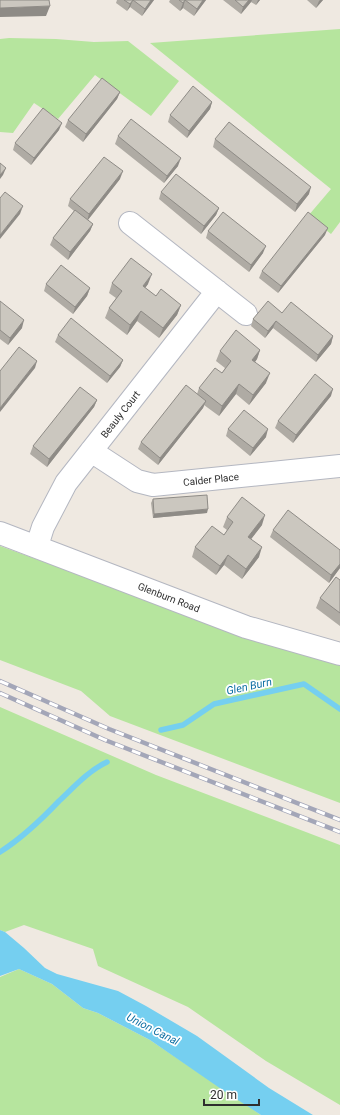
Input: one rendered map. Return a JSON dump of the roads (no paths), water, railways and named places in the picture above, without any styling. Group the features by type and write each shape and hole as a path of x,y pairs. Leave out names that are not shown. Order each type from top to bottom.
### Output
{"street":[{"path":"130,224 246,314"},
{"name":"Beauly Court","path":"37,546 43,527 66,483 217,291"},
{"name":"Calder Place","path":"91,451 137,481 153,485 340,466"},
{"name":"Glenburn Road","path":"0,533 246,627 340,654"}],"water":[{"name":"Union Canal","path":"0,930 5,932 24,948 45,968 57,974 118,991 146,1006 197,1036 269,1088 313,1115 261,1115 150,1040 98,1013 83,1008 52,984 19,969 0,976"}],"waterway":[{"name":"Glen Burn","path":"161,730 183,725 214,704 304,684 340,709"},
{"name":"Glen Burn","path":"0,852 31,828 87,775 107,762"}],"railway":[{"path":"0,681 109,729 340,820"},
{"path":"0,693 105,740 340,832"}]}
